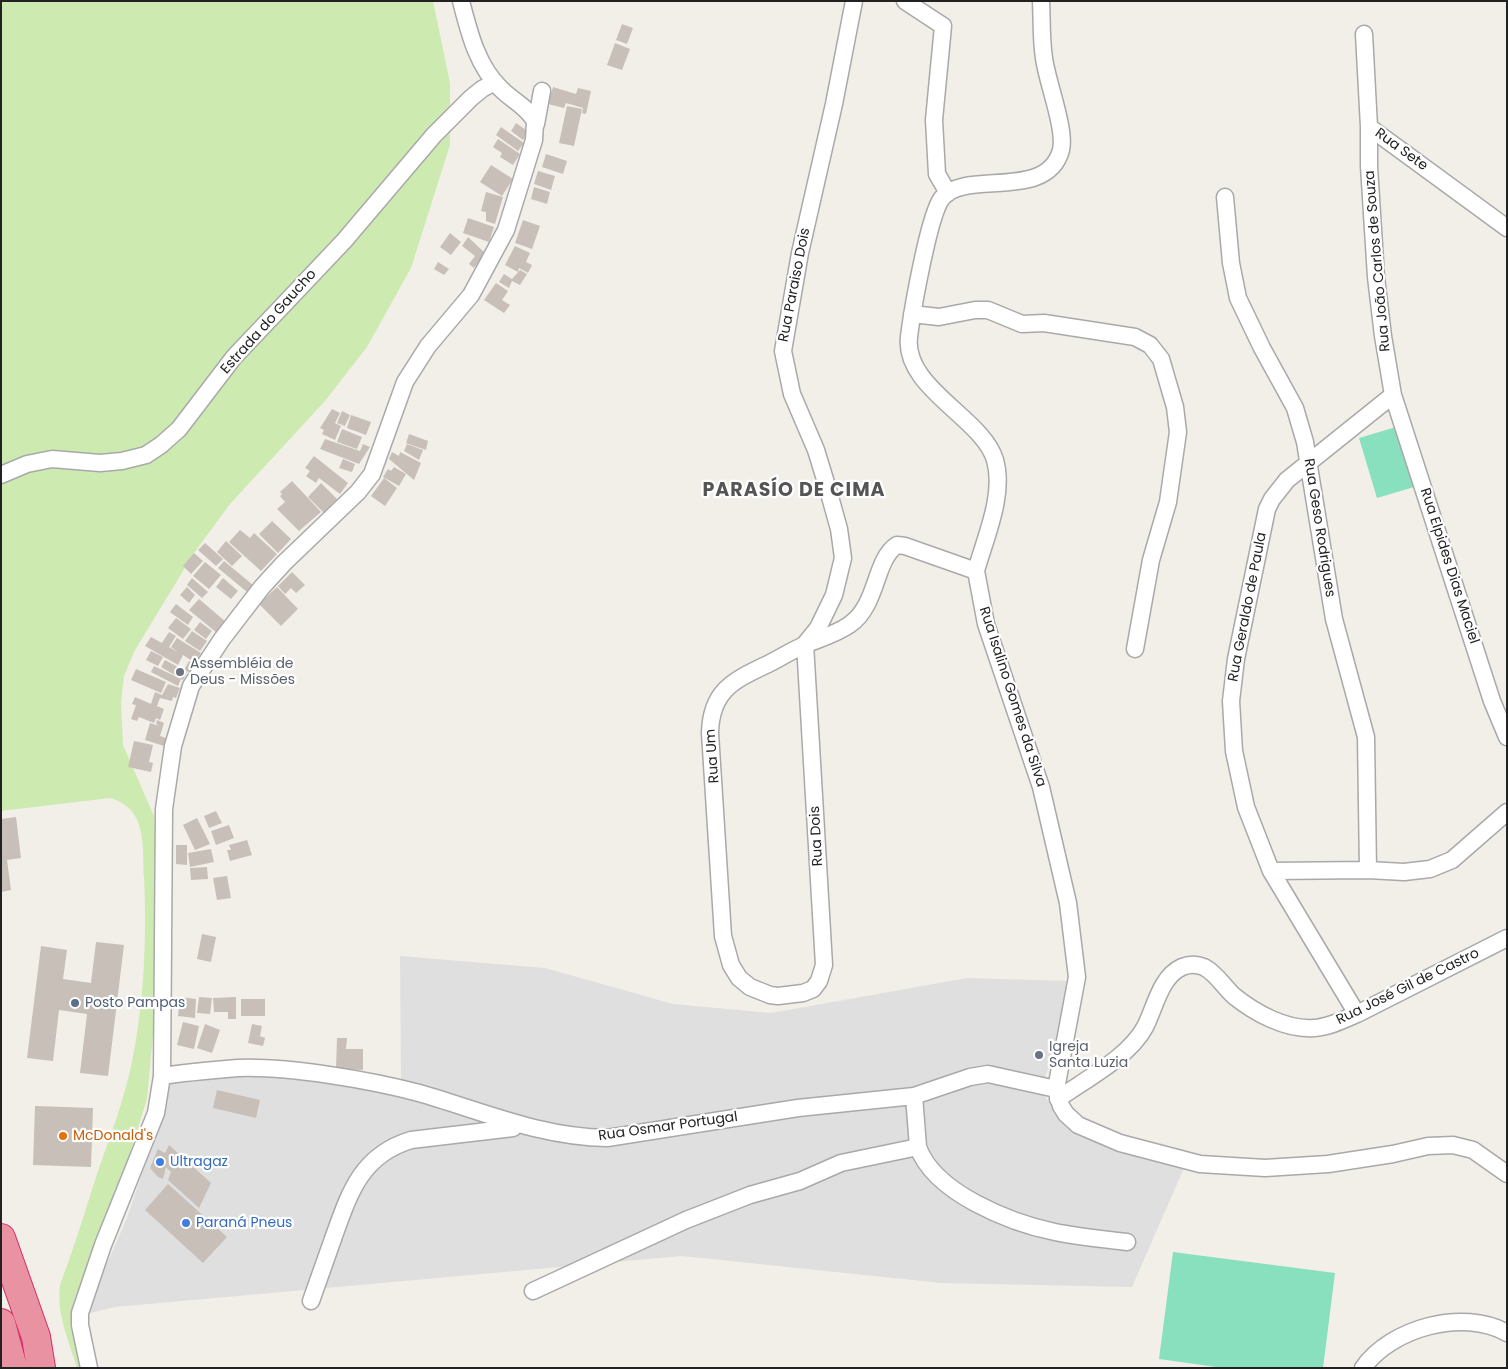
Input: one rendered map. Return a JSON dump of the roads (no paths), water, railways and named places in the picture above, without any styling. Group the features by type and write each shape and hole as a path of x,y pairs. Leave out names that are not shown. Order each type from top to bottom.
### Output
{"highway":[{"path":"1,1238 36,1337 41,1368"},
{"path":"1,1323 13,1368"}],"street":[{"path":"461,1 477,53 495,82 532,115 536,124"},
{"name":"Rua Paraiso Dois","path":"805,644 818,628 834,595 842,567 842,551 839,529 825,476 792,394 783,351 800,253 834,104 854,1"},
{"path":"905,1 943,26 934,120 937,174 948,193 963,186 1010,183 1030,178 1046,170 1060,152 1060,130 1044,56 1041,1"},
{"name":"Rua Sete","path":"1364,34 1369,127 1507,228"},
{"name":"Estrada do Gaucho","path":"1,475 27,464 52,459 100,463 122,461 146,455 161,445 179,430 234,357 344,241 434,135 471,98 495,82"},
{"path":"90,1368 80,1325 80,1313 103,1244 156,1113 162,1076 164,809 173,746 191,686 222,639 262,587 284,563 358,492 372,474 405,382 428,346 471,295 506,230 521,189 542,91"},
{"name":"Rua João Carlos de Souza","path":"1369,127 1369,166 1376,277 1393,395"},
{"name":"Rua Isalino Gomes da Silva","path":"948,193 936,209 912,314 909,340 914,361 935,392 979,434 995,461 996,494 976,571 986,624 1042,787 1070,911 1077,977 1059,1066 1057,1094"},
{"name":"Rua Geso Rodrigues","path":"1225,197 1231,263 1238,298 1295,408 1308,463 1334,619 1366,737 1368,870"},
{"path":"912,314 939,317 975,310 988,310 1022,324 1044,323 1135,337 1146,342 1158,354 1175,407 1178,442 1168,502 1151,560 1134,649"},
{"name":"Rua Geraldo de Paula","path":"1357,1014 1271,871 1246,807 1234,751 1230,701 1236,659 1268,509 1272,499 1287,480 1393,395"},
{"name":"Rua Elpides Dias Maciel","path":"1393,395 1492,700 1507,737"},
{"name":"Rua Um","path":"778,996 762,993 744,983 735,972 725,947 720,897 710,722 718,699 732,682 805,644 831,635 860,615 870,599 888,554 897,545 905,546 976,571"},
{"name":"Rua Dois","path":"778,996 803,993 813,989 819,981 824,965 805,644"},
{"path":"1271,871 1368,870 1404,872 1442,866 1452,860 1507,812"},
{"name":"Rua José Gil de Castro","path":"1057,1094 1130,1047 1145,1026 1169,977 1176,971 1190,965 1204,967 1246,1004 1268,1017 1289,1025 1306,1028 1324,1027 1357,1014 1507,938"},
{"name":"Rua Osmar Portugal","path":"162,1076 249,1068 335,1077 412,1092 525,1126 568,1135 607,1138 798,1108 914,1096 970,1077 988,1074 1057,1094"},
{"path":"1057,1094 1072,1120 1091,1132 1153,1153 1200,1164 1265,1168 1328,1164 1393,1154 1428,1146 1453,1145 1473,1150 1507,1174"},
{"path":"914,1096 918,1147 926,1165 941,1181 978,1204 1004,1216 1054,1232 1127,1242"},
{"path":"311,1301 352,1190 376,1157 399,1144 424,1137 525,1126"},
{"path":"533,1291 686,1220 750,1196 800,1181 841,1163 918,1147"},
{"path":"1363,1368 1386,1344 1400,1336 1436,1325 1456,1322 1474,1324 1507,1333"}],"place":[{"name":"Assembléia de Deus - Missões","path":"180,672"},
{"name":"Posto Pampas","path":"75,1003"},
{"name":"Igreja Santa Luzia","path":"1039,1055"},
{"name":"McDonald's","path":"63,1136"},
{"name":"Ultragaz","path":"160,1162"},
{"name":"Paraná Pneus","path":"186,1223"}],"district":[{"name":"PARASÍO DE CIMA","path":"794,491"}]}
